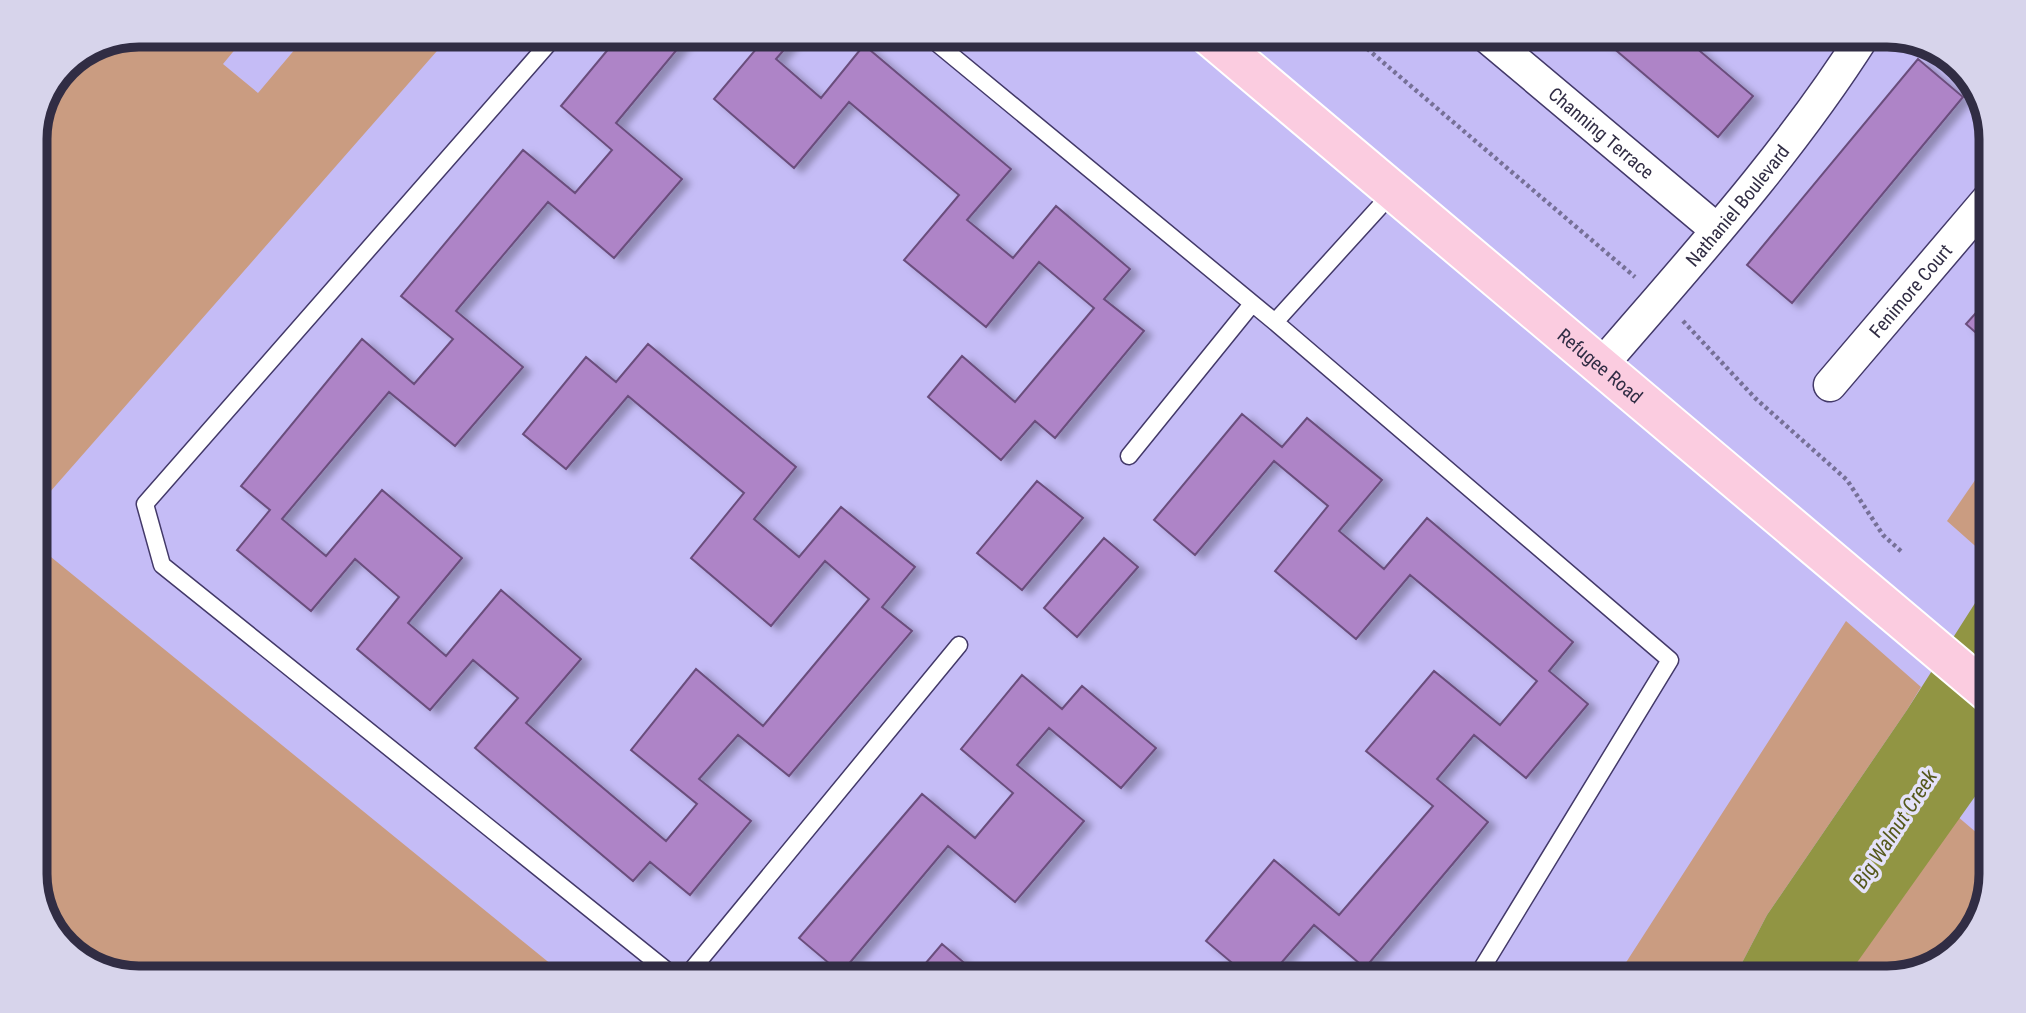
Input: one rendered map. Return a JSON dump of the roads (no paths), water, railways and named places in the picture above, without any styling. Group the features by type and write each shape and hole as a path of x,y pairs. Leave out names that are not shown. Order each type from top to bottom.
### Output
{"main road":[{"name":"Refugee Road","path":"1222,47 1979,685"}],"street":[{"name":"Channing Terrace","path":"1499,47 1717,230"},
{"name":"Nathaniel Boulevard","path":"1600,367 1779,157 1856,47"},
{"name":"Fenimore Court","path":"1830,384 1979,210"}],"lane":[{"path":"545,47 145,504 162,565 661,966"},
{"path":"941,47 1275,322 1670,660 1483,966"},
{"path":"1275,322 1393,192"},
{"path":"1129,456 1252,304"},
{"path":"695,966 960,645"}],"water":[{"name":"Big Walnut Creek","path":"1979,597 1979,791 1855,966 1740,966 1767,915 1907,710"}]}
